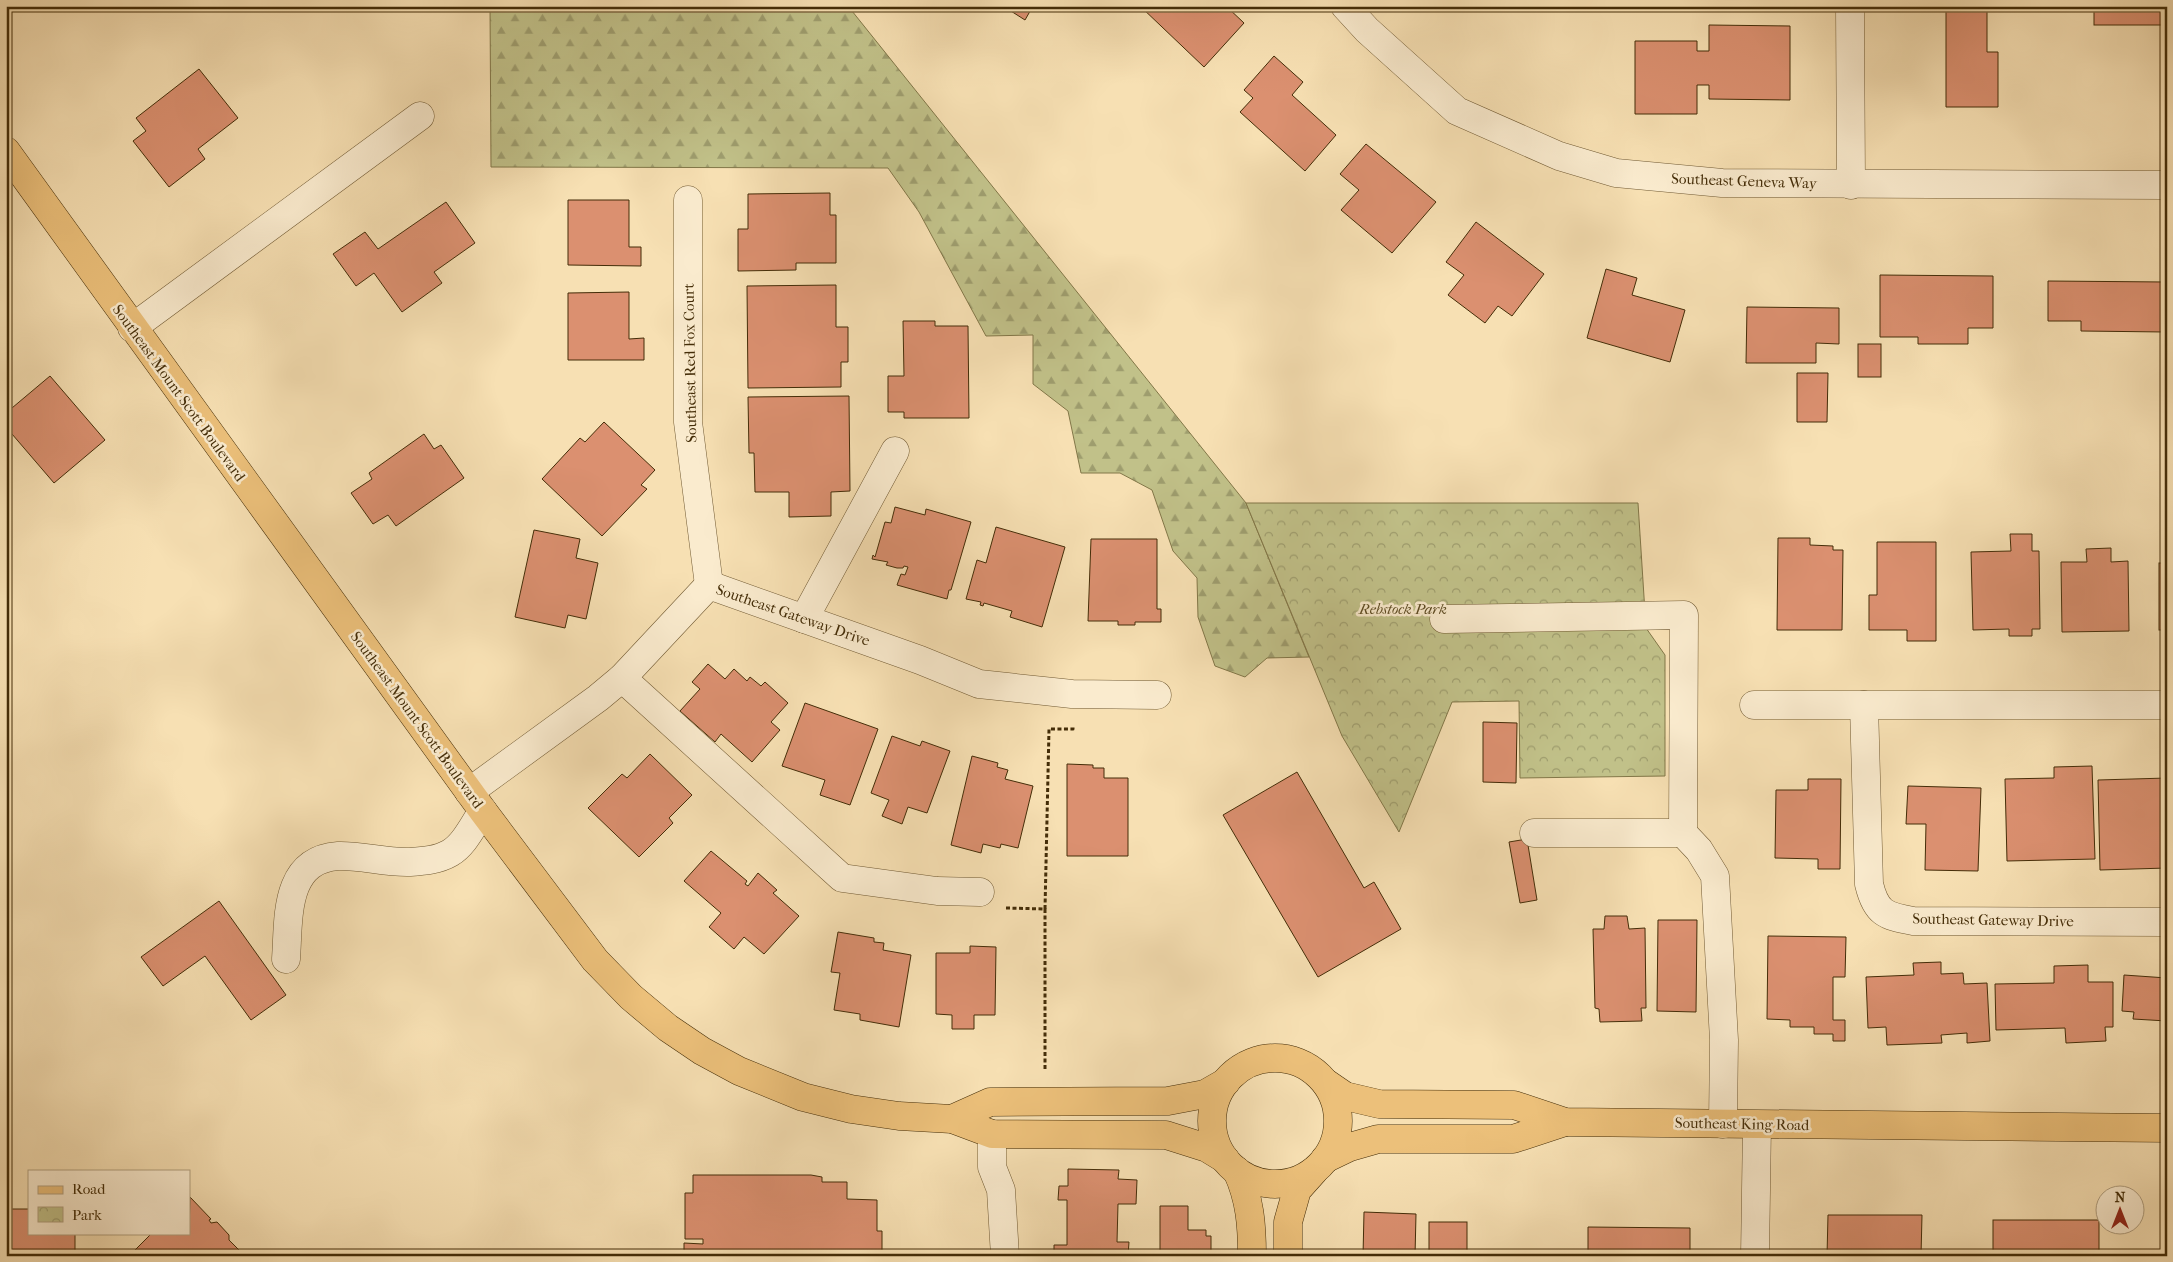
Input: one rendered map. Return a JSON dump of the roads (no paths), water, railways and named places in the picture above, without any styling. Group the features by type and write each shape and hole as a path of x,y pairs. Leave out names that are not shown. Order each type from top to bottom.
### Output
{"main road":[{"name":"Southeast Mount Scott Boulevard","path":"6,152 476,802 595,960 630,997 668,1028 702,1051 739,1071 803,1097 851,1109 899,1116 952,1119 992,1134 1166,1136 1208,1148 1231,1165"},
{"path":"1252,1256 1252,1220 1246,1191 1217,1145 1213,1129 1213,1113 1218,1097 1226,1082 1237,1071 1252,1063 1268,1058 1284,1058 1300,1063 1314,1071 1326,1083 1334,1097 1338,1113 1338,1129 1333,1145 1320,1165 1297,1190 1288,1222 1288,1256"},
{"name":"Southeast Mount Scott Boulevard","path":"952,1119 990,1102 1168,1101 1205,1094 1226,1082"},
{"name":"Southeast King Road","path":"1326,1083 1345,1096 1379,1104 1514,1105 1565,1122 2167,1128"},
{"path":"1231,1165 1251,1179 1267,1183 1283,1183 1299,1179 1350,1148 1378,1139 1513,1140 1565,1122"}],"street":[{"name":"Southeast Geneva Way","path":"1345,6 1367,30 1457,111 1559,156 1616,173 1722,183 2167,185"},
{"path":"1850,6 1850,185"},
{"path":"132,328 420,116"},
{"name":"Southeast Red Fox Court","path":"688,200 688,422 709,586"},
{"path":"804,618 894,451"},
{"name":"Southeast Gateway Drive","path":"286,959 290,903 296,880 309,867 321,860 338,856 391,862 435,860 450,853 460,844 476,802 622,678 709,586 920,660 979,684 1072,694 1157,695"},
{"path":"1444,619 1684,614 1683,833 1699,850 1715,876 1724,1040 1723,1124"},
{"path":"622,678 842,878 938,891 980,892"},
{"path":"1754,705 2167,706"},
{"name":"Southeast Gateway Drive","path":"1864,705 1869,884 1873,902 1881,910 1894,917 1913,921 2167,922"},
{"path":"1534,833 1683,833"},
{"path":"1755,1256 1757,1125"},
{"path":"992,1134 992,1167 1001,1190 1006,1256"}],"park label":[{"name":"Rebstock Park","path":"1403,609"}]}
